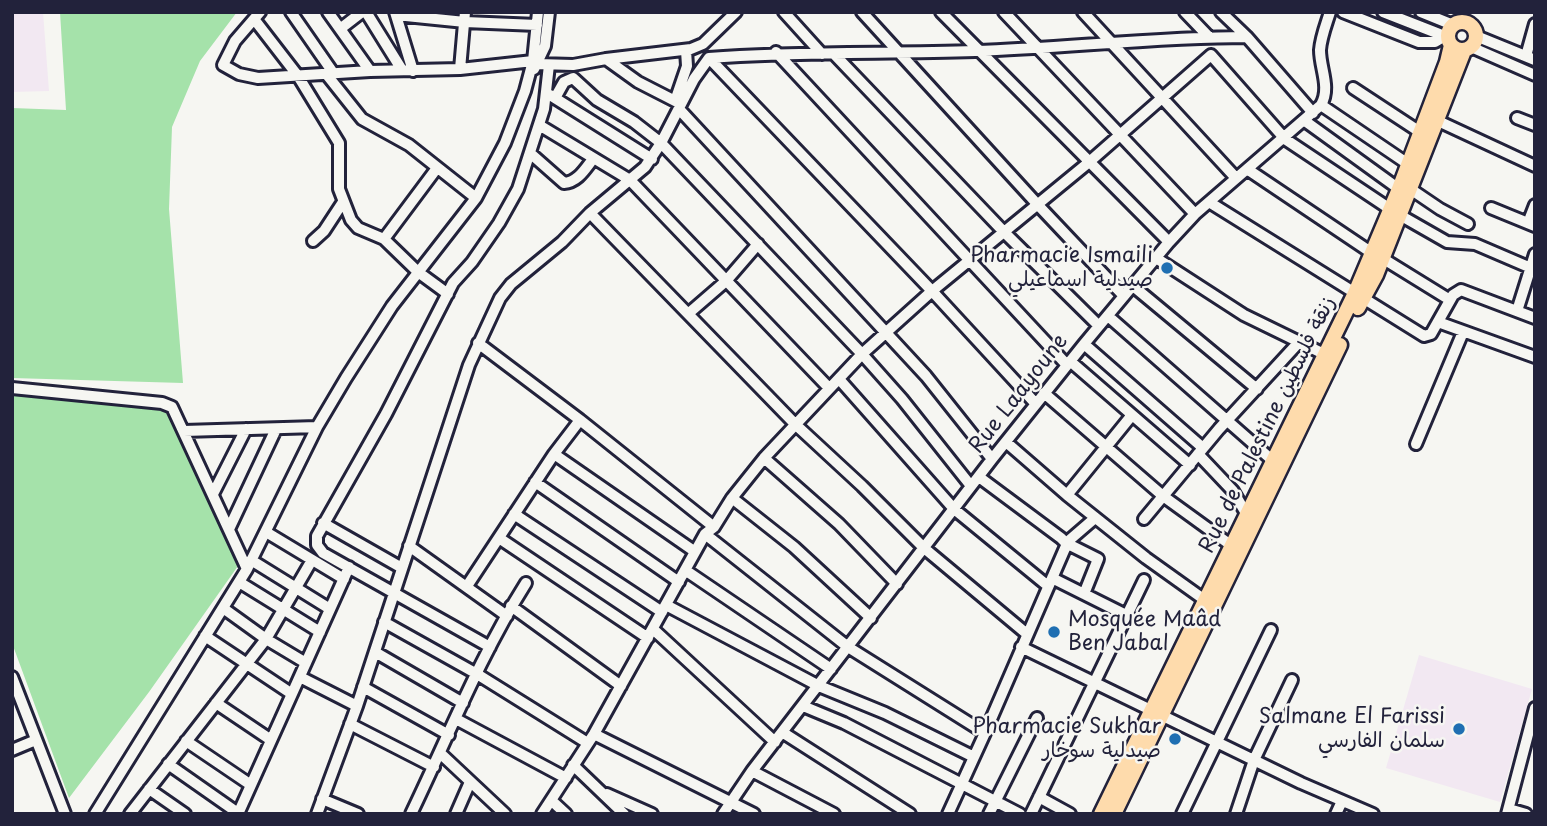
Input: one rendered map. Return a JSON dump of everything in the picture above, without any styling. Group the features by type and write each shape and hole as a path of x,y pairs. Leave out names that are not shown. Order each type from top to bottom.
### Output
{"main road":[{"name":"Rue de Palestine زنقة فلسطين","path":"1114,814 1157,713 1377,256 1404,188 1436,120 1462,32"},
{"name":"Rue de Palestine زنقة فلسطين","path":"1404,188 1408,164 1420,131 1462,32"},
{"name":"Rue de Palestine زنقة فلسطين","path":"1210,603 1232,546 1272,460 1359,296"},
{"name":"Rue de Palestine زنقة فلسطين","path":"1101,814 1157,713"}],"street":[{"path":"291,12 330,75 362,118 409,145 476,198"},
{"path":"328,12 370,71"},
{"path":"340,29 364,12 407,70"},
{"path":"538,12 537,66 551,95 652,159"},
{"path":"95,814 239,582 317,427 392,306 476,198 505,142 537,66 547,39 549,12"},
{"path":"448,293 418,272 384,239 358,228 351,220 338,180 339,143 298,76 257,15 235,41 223,65 239,74 258,78 298,76 330,75 370,71 573,65 686,50 704,44 737,12"},
{"path":"784,12 822,54"},
{"path":"862,12 1124,296"},
{"path":"941,12 1169,242"},
{"path":"1004,12 1195,214"},
{"path":"1083,12 1236,178"},
{"path":"1185,12 1209,37"},
{"path":"1221,12 1247,37 1313,113 1404,188 1468,225"},
{"path":"1313,113 1325,91 1321,47 1331,12"},
{"path":"1343,12 1419,42 1435,42 1462,32"},
{"path":"1383,12 1462,32 1531,58 1535,24"},
{"path":"1421,12 1462,32 1535,75"},
{"path":"407,70 396,13 537,25"},
{"path":"460,69 465,17"},
{"path":"1194,37 1285,139 1394,212 1447,242 1475,244 1531,268"},
{"path":"317,814 351,724 478,343 500,298 511,284 562,242 590,213 652,159 678,104 709,58 776,52 834,54 978,51 1194,37 1247,37"},
{"path":"678,104 687,66 686,50"},
{"path":"776,52 1068,363 1190,464"},
{"path":"834,54 1004,232 1099,326"},
{"path":"542,814 621,686 694,551 764,458 829,387 885,333 1088,163 1211,55"},
{"path":"709,58 1036,404"},
{"path":"606,59 638,82 678,104 926,376 992,459"},
{"path":"572,78 573,65"},
{"path":"490,647 319,549 317,536 386,414 448,293 499,223 518,189 551,95 572,78"},
{"path":"572,78 597,100 634,122 661,143 862,354 902,399 971,486"},
{"path":"1353,88 1420,131"},
{"path":"1313,113 1408,164"},
{"name":"Rue Laayoune","path":"723,814 752,771 992,459 1169,242 1195,214 1313,113"},
{"path":"1517,118 1535,125"},
{"path":"1436,120 1535,166"},
{"path":"539,125 629,180 829,387"},
{"path":"530,153 564,183 572,183 593,159"},
{"path":"384,239 438,168"},
{"path":"1247,169 1377,256 1450,300"},
{"path":"313,241 324,231 343,202"},
{"path":"1209,202 1423,337 1431,334 1450,300 1456,292 1463,290 1535,318"},
{"path":"1491,208 1531,225 1535,205"},
{"path":"590,213 795,424 924,548 1027,634"},
{"path":"689,313 726,281 758,244"},
{"path":"1517,311 1535,254"},
{"path":"1156,258 1244,315 1326,355"},
{"path":"1133,286 1257,389"},
{"path":"1108,316 1272,460"},
{"path":"1438,321 1535,357"},
{"path":"1416,444 1463,332"},
{"path":"1144,519 1227,420 1300,341"},
{"path":"478,343 580,420 848,647 985,733"},
{"path":"1084,344 1200,451 1233,491 1247,515"},
{"path":"839,379 954,509 1050,582 1084,594 1126,615"},
{"path":"12,388 168,404 172,407 229,529 249,564 330,609"},
{"path":"1044,393 1163,496 1232,546"},
{"path":"1067,495 1132,415"},
{"path":"467,586 554,454 580,420"},
{"path":"184,431 317,427"},
{"path":"213,494 246,429"},
{"path":"229,529 276,429"},
{"path":"1006,442 1095,518 1210,603"},
{"path":"554,454 694,551"},
{"path":"764,458 839,524 897,584"},
{"path":"979,477 1066,543 1098,559 1084,594"},
{"path":"535,482 679,582"},
{"path":"732,498 794,547 871,618"},
{"path":"514,514 664,608 818,686 885,713 974,757"},
{"path":"947,814 985,733 1066,543 1095,518"},
{"path":"323,523 402,568"},
{"path":"266,532 344,579"},
{"path":"499,538 650,634 775,742"},
{"path":"409,546 621,686"},
{"path":"130,814 266,639 312,560"},
{"path":"168,764 238,814 349,567"},
{"path":"685,570 831,670"},
{"path":"1031,814 1144,580"},
{"path":"239,582 320,632"},
{"path":"411,814 490,647 526,583"},
{"path":"223,608 306,663"},
{"path":"384,622 590,738 731,801 754,814"},
{"path":"1196,814 1184,811 1271,630"},
{"path":"205,636 292,694"},
{"path":"1021,647 1254,760 1373,814"},
{"path":"375,652 463,704"},
{"path":"300,677 357,706"},
{"path":"1236,814 1254,760 1292,680"},
{"path":"13,683 65,814"},
{"path":"363,687 449,735"},
{"path":"216,703 271,740"},
{"path":"803,706 844,723 1020,814"},
{"path":"1526,814 1508,812 1535,708"},
{"path":"989,814 1037,718"},
{"path":"456,719 566,778"},
{"path":"351,724 433,767"},
{"path":"782,732 910,814"},
{"path":"12,750 36,740"},
{"path":"186,741 251,785"},
{"path":"440,753 505,814"},
{"path":"573,765 624,814"},
{"path":"752,771 834,814"},
{"path":"456,814 470,782"},
{"path":"149,789 185,814"},
{"path":"601,792 652,814"},
{"path":"1039,797 1069,814"},
{"path":"322,799 358,814"},
{"path":"552,801 566,814"},
{"path":"1336,814 1342,801"}],"shaded area":[{"path":"12,12 43,12 49,91 12,92"},
{"name":"Salmane El Farissi سلمان الفارسي","path":"1419,655 1532,689 1500,802 1386,768"}],"green space":[{"path":"60,12 237,12 200,61 172,127 169,209 183,383 12,378 12,108 66,110"},
{"path":"12,395 166,406 238,566 149,692 69,798 12,643"}],"place":[{"name":"Pharmacie Ismaili صيدلية اسماعيلي","path":"1167,268"},
{"name":"Mosquée Maâd Ben Jabal","path":"1054,632"},
{"name":"Salmane El Farissi سلمان الفارسي","path":"1459,729"},
{"name":"Pharmacie Sukhar صيدلية سوخار","path":"1175,739"}]}
